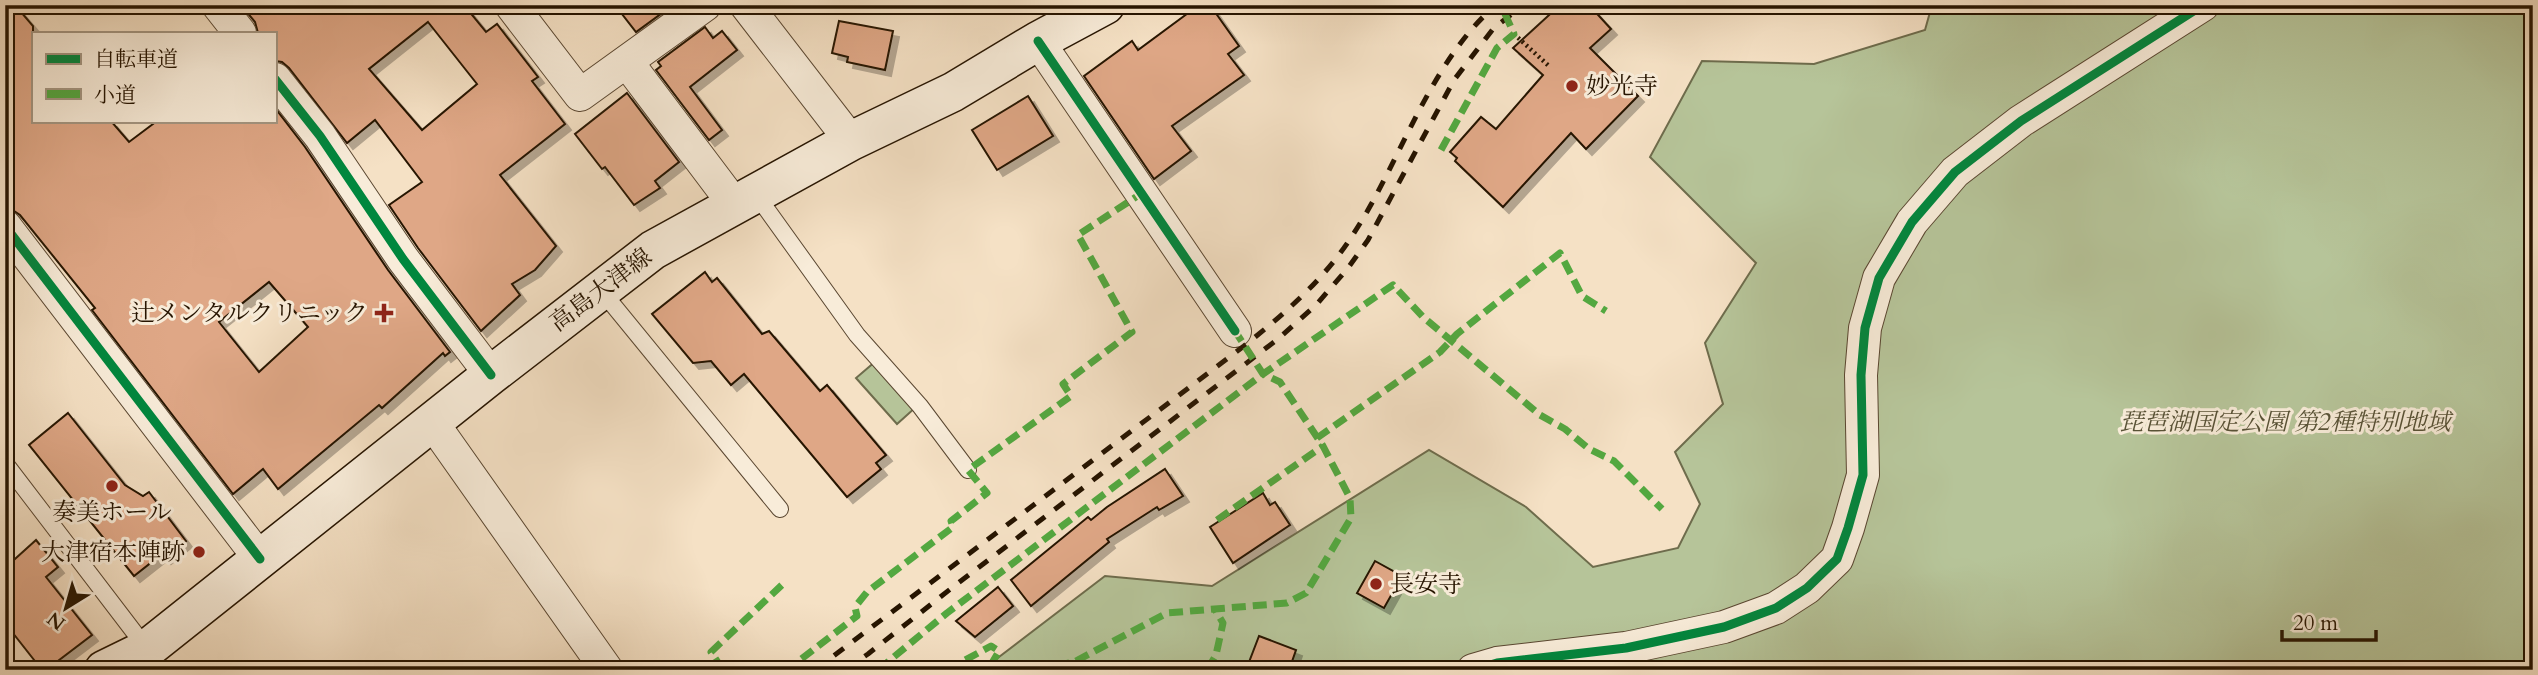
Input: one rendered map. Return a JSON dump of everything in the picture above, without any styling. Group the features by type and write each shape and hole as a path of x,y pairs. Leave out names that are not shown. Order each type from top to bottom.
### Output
{"main road":[{"name":"高島大津線","path":"104,670 139,659 491,375 653,250 851,141 953,92 1038,40 1105,5"}],"street":[{"path":"218,5 239,32"},
{"path":"511,5 580,95 705,5"},
{"path":"746,5 851,141"},
{"path":"1473,670 1497,663 1626,648 1724,627 1776,608 1807,588 1837,559 1852,514 1863,475 1861,375 1865,328 1880,278 1912,222 1955,172 2021,121 2203,5"},
{"path":"1038,40 1235,331"},
{"path":"627,62 745,198"},
{"path":"276,80 320,136 403,259 491,375"},
{"path":"5,226 260,559"},
{"path":"432,422 607,670"}],"lane":[{"path":"745,198 920,406 968,470"},
{"path":"600,289 780,509"},
{"path":"5,463 139,659"}],"path":[{"path":"1514,34 1550,67"}],"green space":[{"name":"琵琶湖国定公園 第2種特別地域","path":"1932,5 2533,5 2533,670 982,670 1105,576 1212,586 1429,450 1526,507 1593,567 1678,548 1700,504 1675,452 1723,404 1705,343 1756,263 1650,157 1702,61 1814,64 1925,30"},
{"path":"876,361 916,407 897,424 856,378"}],"building":[{"path":"5,5 15,5 33,26 32,122 112,122 129,142 156,122 276,122 276,109 305,147 388,270 450,352 445,356 443,353 382,408 379,405 278,489 263,469 233,494 92,310 95,308 20,215 5,205","holes":["269,282 308,327 259,372 219,322"]},
{"path":"251,5 464,5 486,32 497,24 538,77 532,81 565,124 500,175 556,246 535,270 512,284 520,295 481,331 389,205 422,182 375,120 347,143 289,68 276,61 276,32 258,32 255,22 245,10","holes":["428,22 477,84 422,130 369,69"]},
{"path":"615,5 673,5 636,32"},
{"path":"1199,5 1210,5 1239,46 1228,54 1244,75 1172,126 1191,151 1154,179 1084,76 1132,41 1138,50"},
{"path":"1560,5 1589,5 1611,29 1590,48 1638,96 1586,149 1571,133 1503,207 1455,161 1457,158 1450,152 1481,117 1496,129 1543,75 1513,48"},
{"path":"839,21 893,31 885,70 847,62 848,57 832,53"},
{"path":"705,27 713,38 722,31 737,50 690,87 722,130 709,140 656,70 661,66 658,62"},
{"path":"627,93 679,162 655,181 660,188 634,205 575,134"},
{"path":"1028,96 1053,136 997,170 972,130"},
{"path":"705,272 712,282 717,278 762,334 769,331 820,391 827,385 886,455 876,463 881,469 847,497 744,374 731,385 711,361 693,363 652,314"},
{"path":"68,413 125,485 143,496 149,492 186,541 165,558 162,554 134,576 29,445"},
{"path":"1165,469 1183,496 1159,510 1157,507 1107,539 1109,542 1031,606 1011,580 1088,517 1091,520"},
{"path":"1263,493 1270,505 1275,502 1290,525 1233,563 1210,527"},
{"path":"36,540 58,567 46,577 92,635 46,670 42,670 5,623 5,568"},
{"path":"1375,561 1402,576 1384,608 1357,593"},
{"path":"998,587 1013,606 975,637 956,621"},
{"path":"1259,636 1296,650 1289,670 1246,670"}],"railway":[{"path":"815,670 1244,346 1302,296 1329,267 1352,236 1452,55 1496,5"},
{"path":"845,670 1278,339 1316,305 1368,240 1454,80 1493,29 1523,5"},
{"path":"1680,5 1696,14"}],"marked path":[{"path":"1441,150 1497,48 1514,34 1501,5"},
{"path":"784,670 857,616 855,607 867,592 953,527 951,521 987,493 968,470 1071,396 1063,384 1132,332 1078,235 1142,193"},
{"path":"1317,438 1440,352 1457,334 1560,253 1582,296 1606,311"},
{"path":"878,670 947,613 1263,374 1393,285 1423,317 1540,415 1565,429 1589,449 1614,461 1662,509"},
{"path":"1035,670 1074,662 1167,613 1287,603 1306,593 1351,518 1350,498 1323,446 1280,382 1263,374 1235,331"},
{"path":"1217,520 1323,446"},
{"path":"723,670 711,652 785,582"},
{"path":"1207,670 1216,655 1223,623 1214,608"},
{"path":"947,670 991,646 999,651 988,670"}],"cycle path":[{"path":"1473,670 1497,663 1626,648 1724,627 1776,608 1807,588 1837,559 1848,528 1863,475 1861,375 1865,328 1879,278 1912,222 1955,172 2021,121 2203,5"},
{"path":"1038,41 1235,331"},
{"path":"276,80 320,136 403,259 491,375"},
{"path":"5,226 260,559"}],"place":[{"name":"妙光寺","path":"1572,86"},
{"name":"辻メンタルクリニック","path":"384,313"},
{"name":"奏美ホール","path":"112,486"},
{"name":"大津宿本陣跡","path":"199,552"},
{"name":"長安寺","path":"1376,584"}]}
